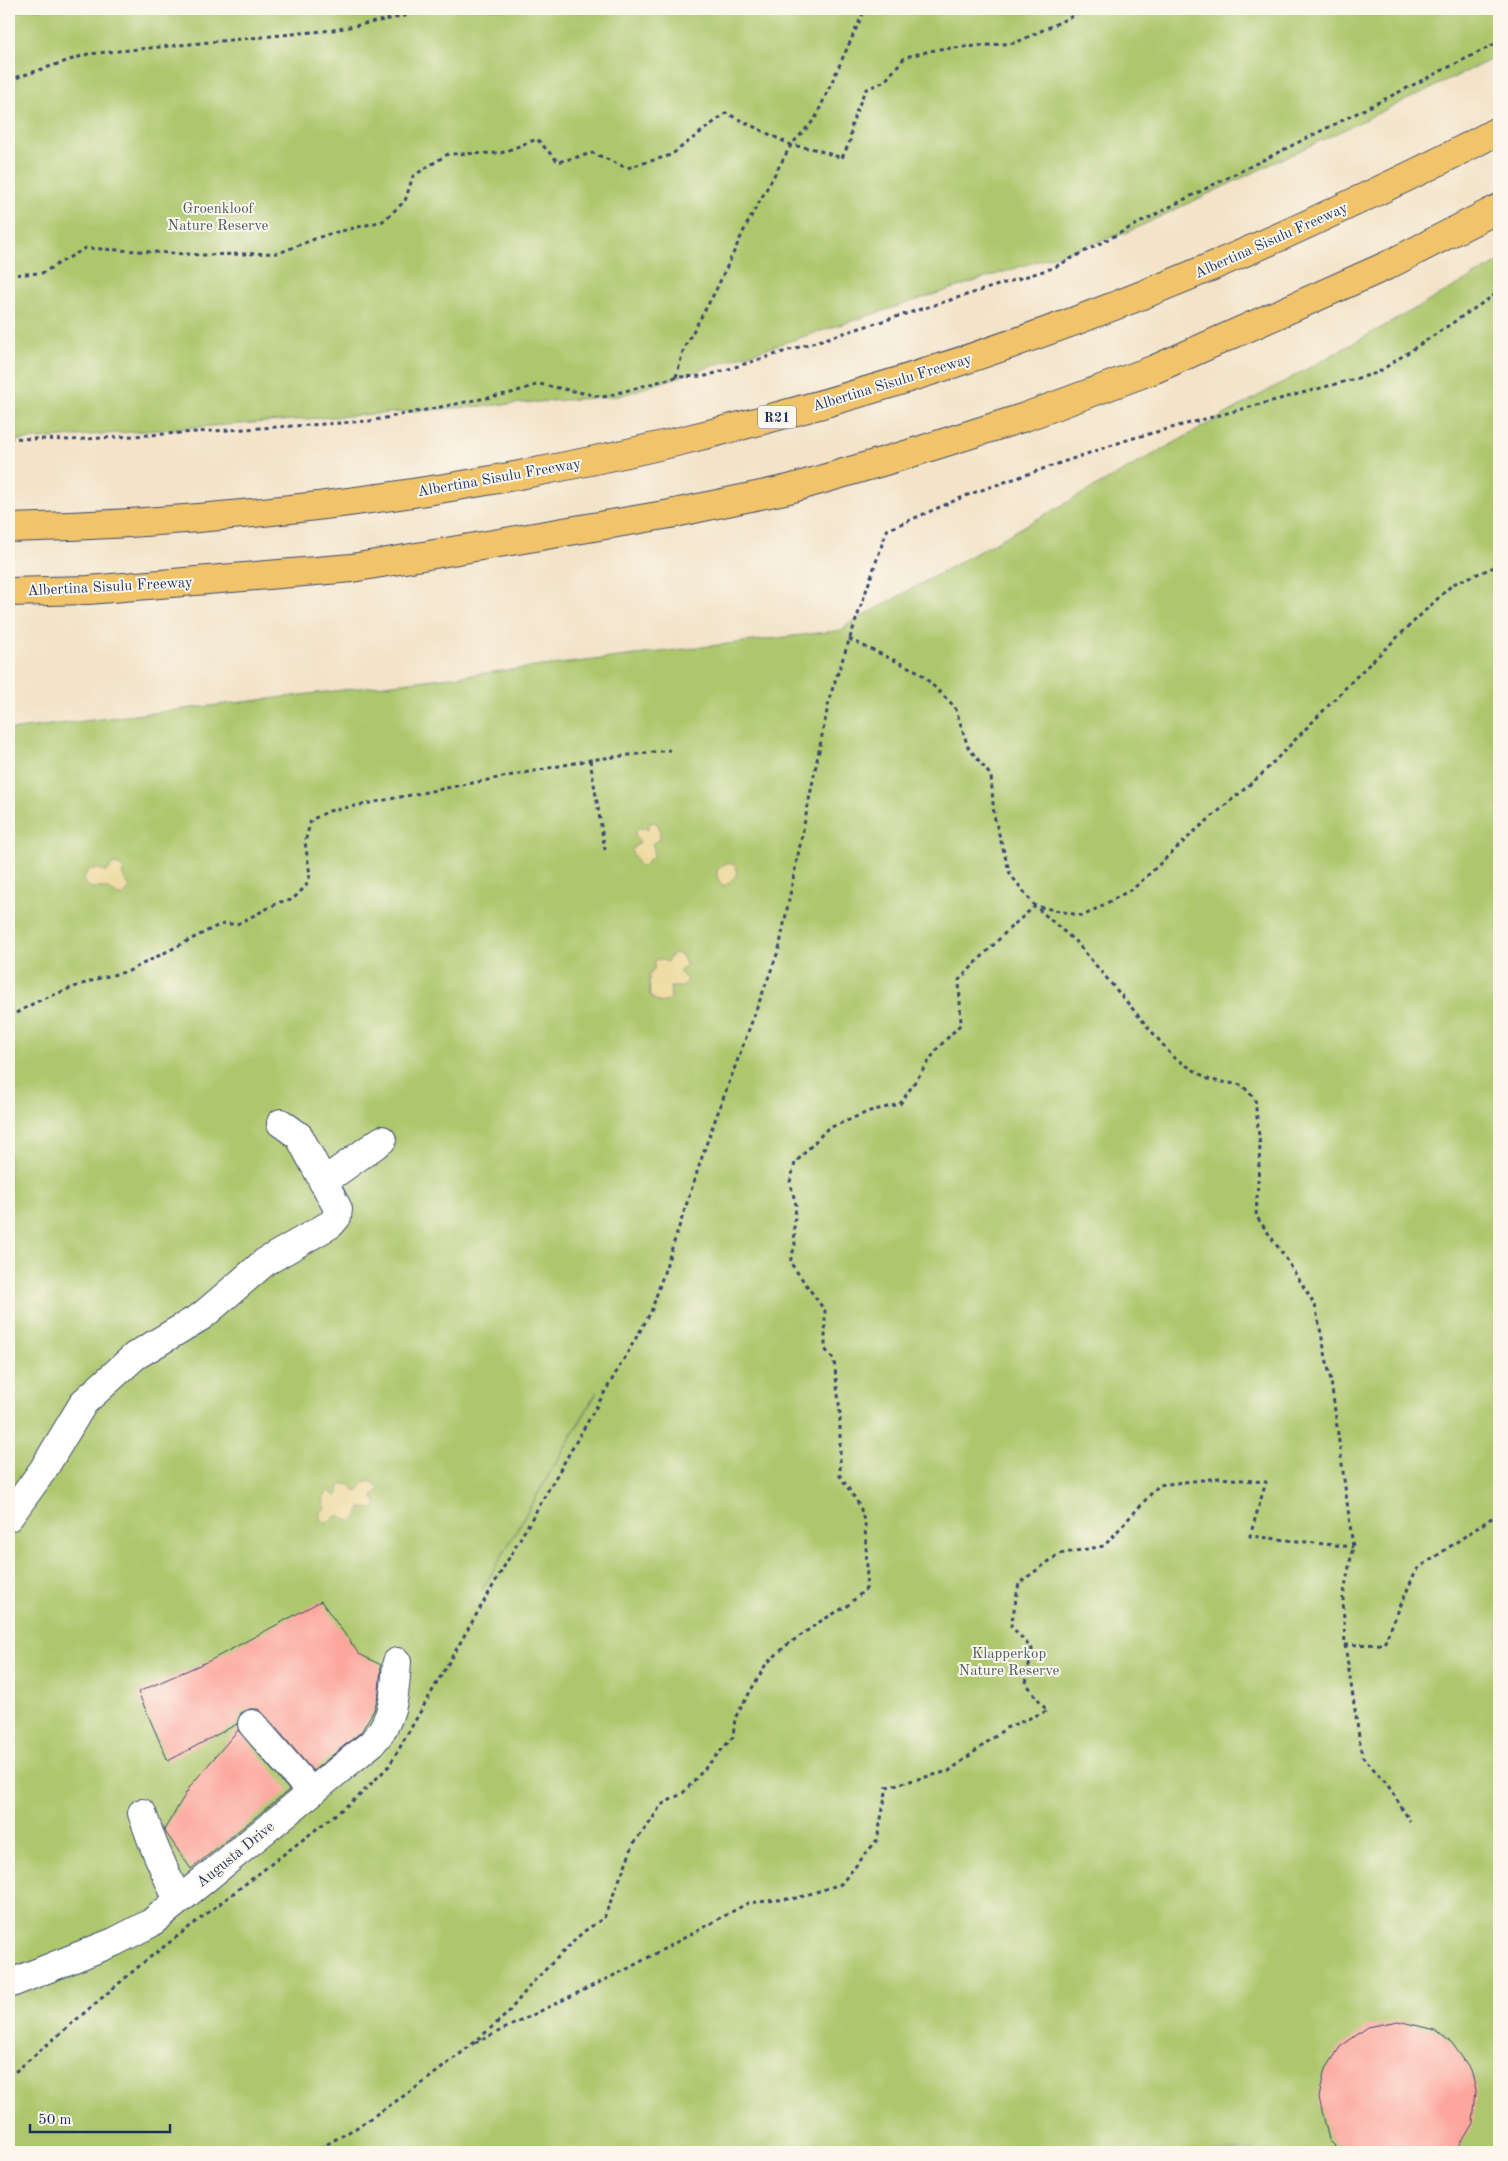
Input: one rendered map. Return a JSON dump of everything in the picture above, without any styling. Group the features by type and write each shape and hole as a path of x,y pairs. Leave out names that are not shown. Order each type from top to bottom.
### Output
{"highway":[{"name":"Albertina Sisulu Freeway","path":"9,528 207,518 475,484 644,450 774,418 967,359 1093,315 1220,264 1374,193 1499,130"},
{"name":"Albertina Sisulu Freeway","path":"9,592 88,590 352,568 670,514 789,489 1015,420 1155,369 1386,266 1499,208"}],"street":[{"path":"9,1517 43,1470 84,1402 135,1356 202,1316 272,1258 331,1224 337,1216 338,1209 299,1136 281,1123"},
{"path":"323,1182 382,1140"},
{"name":"Augusta Drive","path":"9,1984 133,1933 151,1922 311,1792 381,1733 392,1708 397,1662"},
{"path":"252,1724 311,1792"},
{"path":"142,1813 153,1844 178,1901"}],"path":[{"path":"9,12 24,9"},
{"path":"9,80 88,54 332,30 405,16 415,9"},
{"path":"676,377 684,348 715,292 747,224 791,145 815,119 865,9"},
{"path":"9,275 42,273 86,248 204,255 279,252 325,235 383,221 405,201 414,176 448,154 501,154 536,139 558,162 593,153 627,168 671,155 726,113 791,145 814,148 842,158 850,141 852,123 865,90 885,81 905,57 939,49 1015,43 1088,9"},
{"path":"1152,9 1164,11 1168,9"},
{"path":"9,438 71,440 370,421 511,393 539,384 602,397 676,377 706,376 815,340 1053,268 1183,200 1499,42"},
{"path":"9,2077 144,1962 358,1797 390,1766 652,1312 708,1139 779,949 830,696 887,530 970,494 1130,439 1377,373 1499,292"},
{"path":"1035,906 1083,916 1134,888 1195,831 1261,775 1360,673 1453,584 1499,565"},
{"path":"849,639 919,672 954,706 968,747 991,776 994,816 1010,874 1035,906 1077,943 1174,1058 1210,1080 1242,1085 1254,1099 1260,1146 1256,1216 1283,1254 1315,1305 1330,1381 1353,1547 1343,1597 1345,1645 1362,1756 1387,1784 1410,1821"},
{"path":"9,1017 36,1002 71,988 129,971 215,927 224,924 237,924 271,909 280,902 292,900 306,886 310,875 305,842 311,820 329,811 590,760 670,750"},
{"path":"590,760 605,850"},
{"path":"313,2152 356,2128 420,2085 470,2046 507,2014 533,1982 583,1932 604,1918 634,1843 652,1821 661,1805 684,1793 733,1737 735,1718 766,1664 787,1645 821,1621 847,1606 866,1589 865,1524 860,1506 840,1476 840,1412 834,1360 825,1349 825,1311 790,1262 795,1245 796,1205 790,1182 795,1163 827,1129 870,1111 900,1104 937,1050 961,1024 959,980 1010,928 1035,906"},
{"path":"470,2046 629,1968 748,1903 797,1898 841,1884 877,1840 886,1787 949,1771 1006,1728 1047,1711 1026,1683 1032,1649 1011,1626 1018,1582 1059,1554 1104,1546 1159,1485 1220,1478 1266,1482 1250,1536 1353,1547"},
{"path":"1345,1645 1384,1644 1416,1570 1490,1519 1499,1516"}],"green space":[{"name":"Groenkloof Nature Reserve","path":"9,9 1499,9 1499,56 1128,232 619,396 9,441"},
{"name":"Klapperkop Nature Reserve","path":"1499,262 1499,2152 9,2152 9,730 844,630 845,626","holes":["597,1391 598,1391 482,1590"]}],"sand":[{"path":"657,823 660,829 660,839 652,844 654,849 653,858 648,860 645,866 639,866 631,850 640,842 635,836 636,830 640,828 648,829 649,824"},
{"path":"727,863 735,865 737,870 736,876 726,885 722,885 717,877 717,871"},
{"path":"113,864 119,865 124,869 122,875 130,888 123,896 118,896 106,888 91,888 85,884 83,879 90,869 99,869 107,872"},
{"path":"673,953 682,955 686,964 679,972 687,979 683,987 670,987 671,997 668,1001 660,1003 650,996 649,976 654,969 655,960 661,959 667,962"},
{"path":"364,1482 374,1483 379,1489 373,1497 377,1505 375,1507 371,1509 360,1508 358,1516 352,1522 341,1516 336,1516 326,1523 320,1519 320,1512 325,1508 323,1498 328,1491 336,1496 339,1494 340,1486 343,1484 352,1485 354,1491 357,1492"}],"building":[{"path":"321,1601 359,1654 381,1665 379,1693 374,1710 361,1732 313,1771 264,1714 258,1709 250,1709 241,1713 237,1724 168,1761 138,1692 211,1660"},
{"path":"238,1730 289,1790 191,1869 164,1830 191,1785"},
{"path":"1398,2021 1435,2030 1452,2043 1471,2070 1476,2090 1473,2123 1456,2152 1341,2152 1329,2140 1319,2098 1324,2072 1340,2047 1368,2027"}]}
